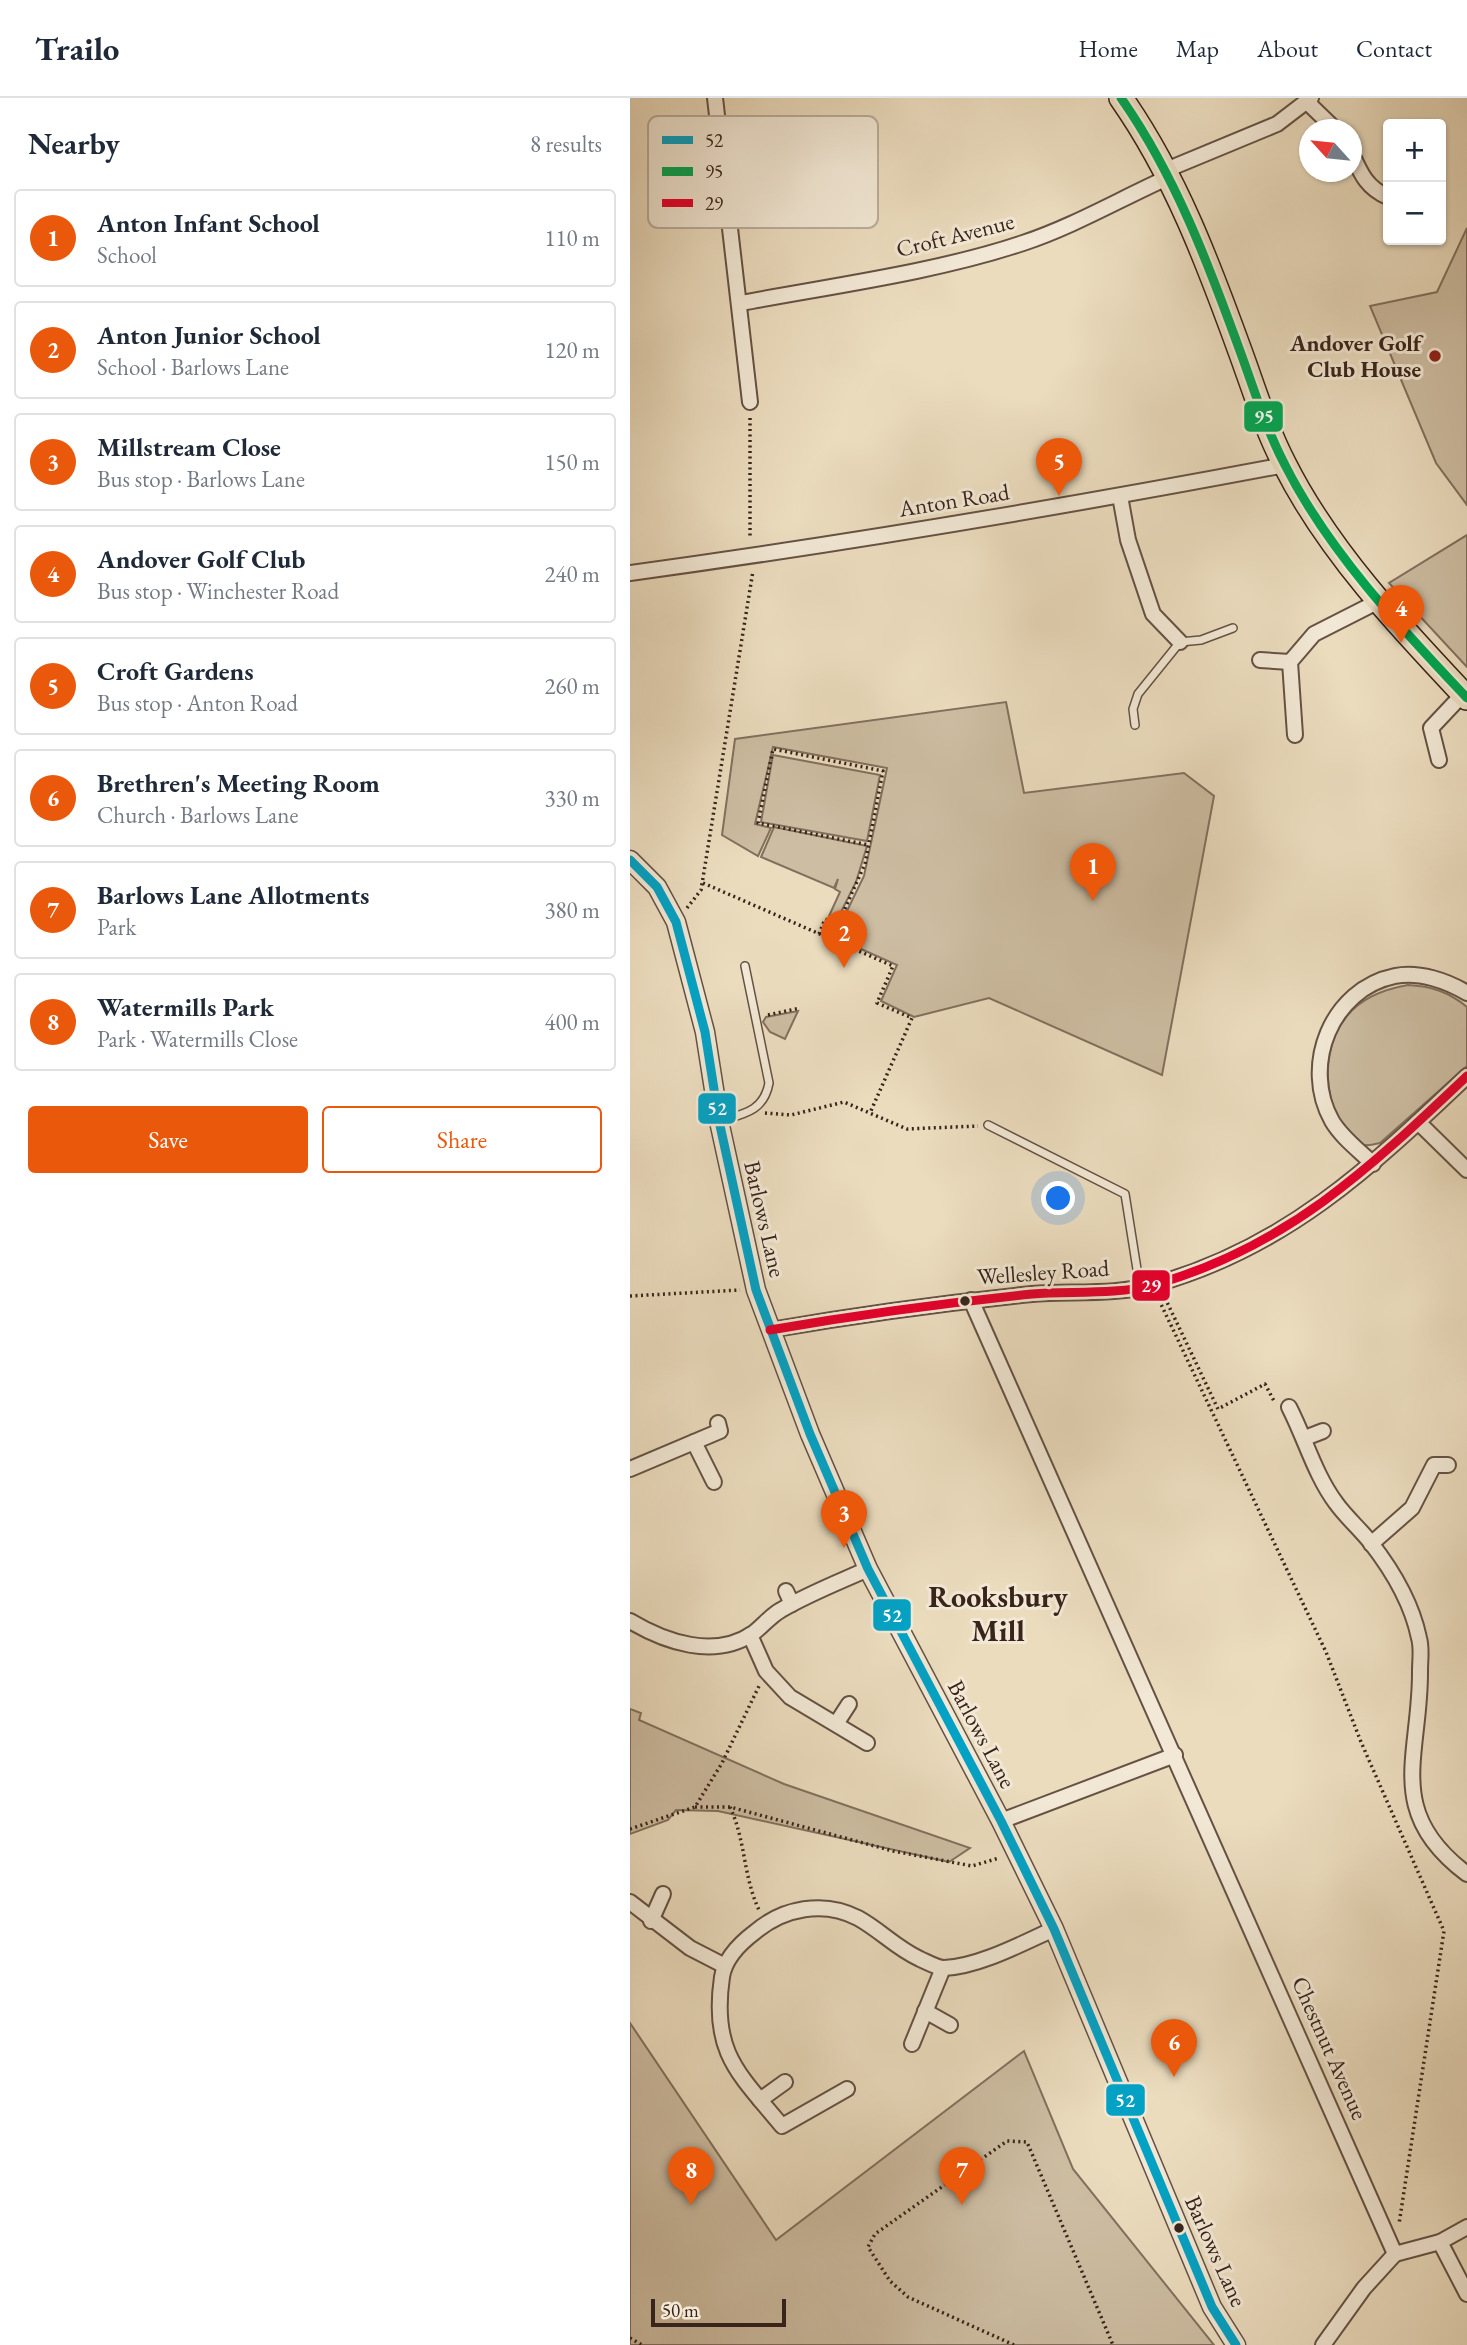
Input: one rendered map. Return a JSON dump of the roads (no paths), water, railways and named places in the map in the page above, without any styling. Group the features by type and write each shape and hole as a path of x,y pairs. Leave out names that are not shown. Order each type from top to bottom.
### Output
{"main road":[{"path":"1121,98 1167,174 1212,274 1285,465 1313,512 1379,601 1465,696"}],"street":[{"path":"715,98 717,116"},
{"path":"1309,100 1326,119"},
{"name":"Croft Avenue","path":"741,303 874,278 1021,243 1067,226 1167,174 1277,124 1309,100"},
{"path":"1362,177 1376,192 1383,195"},
{"path":"731,228 750,401"},
{"name":"Anton Road","path":"630,573 754,556 1120,496 1285,465"},
{"path":"1120,496 1136,566 1153,614 1180,642"},
{"path":"1295,735 1290,662 1314,634 1379,601"},
{"path":"1260,660 1290,662"},
{"path":"1439,760 1431,728 1465,696"},
{"name":"Barlows Lane","path":"630,860 657,887 676,922 705,1032 719,1121 756,1290 810,1434 868,1569 1001,1821 1054,1929 1212,2306 1236,2345"},
{"path":"1373,1164 1344,1136 1326,1108 1320,1057 1335,1018 1361,990 1394,976 1428,977 1467,993"},
{"name":"Wellesley Road","path":"770,1330 971,1300 1150,1285 1214,1264 1288,1228 1373,1164 1467,1076"},
{"path":"1418,1122 1467,1170"},
{"name":"Chestnut Avenue","path":"971,1300 1395,2254"},
{"path":"1289,1407 1335,1502 1371,1544 1403,1593 1420,1639 1420,1694 1410,1763 1413,1799 1426,1832 1448,1859 1467,1874"},
{"path":"630,1469 720,1431 718,1423"},
{"path":"1305,1438 1323,1431"},
{"path":"694,1442 714,1482"},
{"path":"1371,1544 1412,1508 1434,1465 1448,1465"},
{"path":"630,1621 661,1638 691,1646 723,1644 750,1635 778,1612 789,1598 868,1569"},
{"path":"750,1635 766,1671 790,1697 867,1743"},
{"path":"836,1724 849,1704"},
{"path":"1001,1821 1175,1755"},
{"path":"651,1921 663,1895"},
{"path":"630,1902 651,1921 690,1948 723,1965"},
{"path":"847,2089 782,2126 729,2060 718,2017 723,1965 741,1943 765,1923 787,1911 811,1908 844,1912 859,1918 901,1951 943,1968 982,1959 1054,1929"},
{"path":"912,2044 943,1968"},
{"path":"925,2011 950,2025"},
{"path":"760,2100 785,2082"},
{"path":"1323,2345 1364,2288 1395,2254 1440,2242 1467,2227"},
{"path":"1440,2242 1467,2294"}],"lane":[{"path":"1136,725 1133,709 1138,694 1180,642 1201,640 1233,628"},
{"path":"719,1121 753,1112 767,1096 769,1083 745,966"},
{"path":"988,1125 1125,1194 1150,1285"}],"place":[{"name":"Andover Golf Club House","path":"1435,356"},
{"name":"Croft Gardens","path":"1059,496"},
{"name":"Andover Golf Club","path":"1401,643"},
{"name":"Anton Infant School","path":"1093,901"},
{"name":"Anton Junior School","path":"844,968"},
{"name":"Millstream Close","path":"844,1548"},
{"name":"Brethren's Meeting Room","path":"1174,2077"},
{"name":"Watermills Park","path":"691,2205"},
{"name":"Barlows Lane Allotments","path":"962,2205"}],"district":[{"name":"Rooksbury Mill","path":"998,1613"}]}
